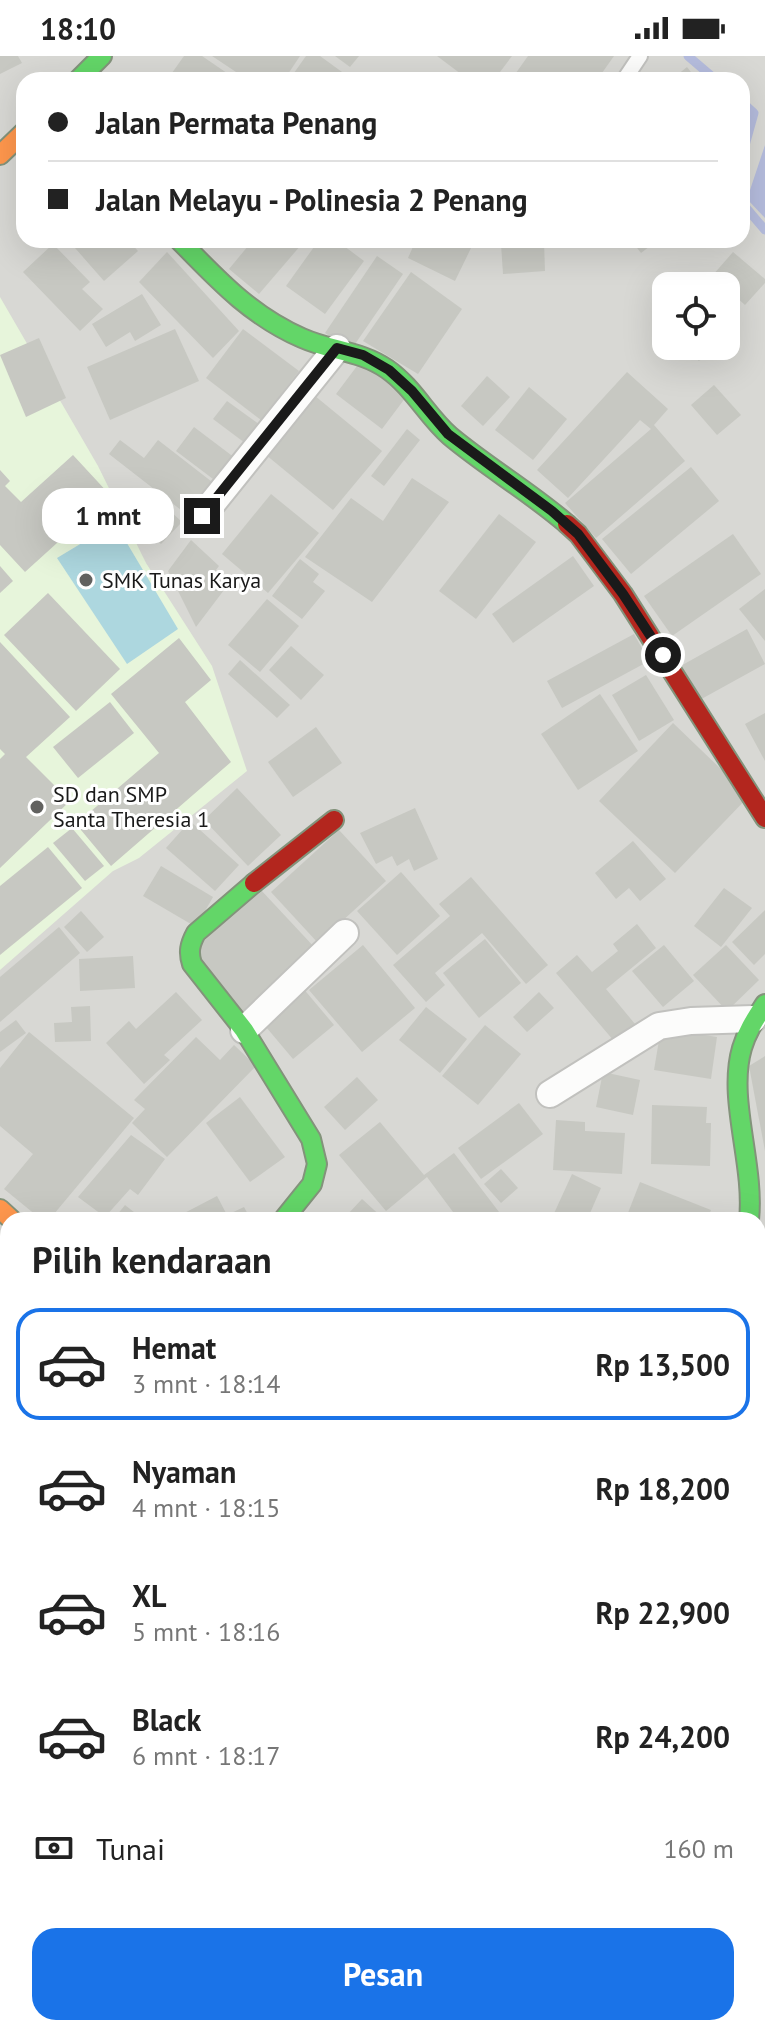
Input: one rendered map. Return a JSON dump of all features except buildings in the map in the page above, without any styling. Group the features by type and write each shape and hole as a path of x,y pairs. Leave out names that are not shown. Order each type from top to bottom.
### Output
{"street":[{"path":"86,72 102,56"},
{"path":"187,248 239,301 303,339 363,355 389,370 412,391 448,434 578,534 631,606 765,818"},
{"path":"202,516 337,348"},
{"path":"291,1212 310,1192 317,1174 317,1154 311,1139 244,1030 192,964 188,955 189,944 196,933 274,866 334,820"},
{"path":"244,1030 345,933"},
{"path":"550,1094 659,1026 759,1011"},
{"path":"750,1212 751,1188 737,1102 744,1041 759,1011"}],"shaded area":[{"path":"0,56 765,56 765,1212 0,1212"},
{"path":"765,145 765,218 750,202 750,190"},
{"name":"SMK Tunas Karya","path":"0,297 98,466 146,563 212,666 247,771 139,858 113,871 0,970"},
{"path":"115,523 178,629 127,664 57,558"}],"waterway":[{"path":"688,56 707,72"},
{"path":"750,109 754,113 750,127"},
{"path":"750,212 765,230"}],"traffic: fast":[{"path":"86,72 102,56"},
{"path":"187,248 236,295 267,319 302,338 367,358 387,369 405,384 450,436 567,524"},
{"path":"254,883 196,933 190,956 192,964 244,1030 311,1139 317,1164 312,1184 289,1212"},
{"path":"749,1212 738,1068 746,1036 765,1004"}],"traffic: slow":[{"path":"0,155 16,140"},
{"path":"0,1209 3,1212"}],"traffic: jam":[{"path":"567,524 623,594 765,818"},
{"path":"254,883 334,820"}],"place":[{"name":"SMK Tunas Karya","path":"86,580"},
{"name":"SD dan SMP Santa Theresia 1","path":"37,807"}],"route":[{"path":"202,516 337,348 363,355 401,380 448,434 578,534 663,655"}]}
